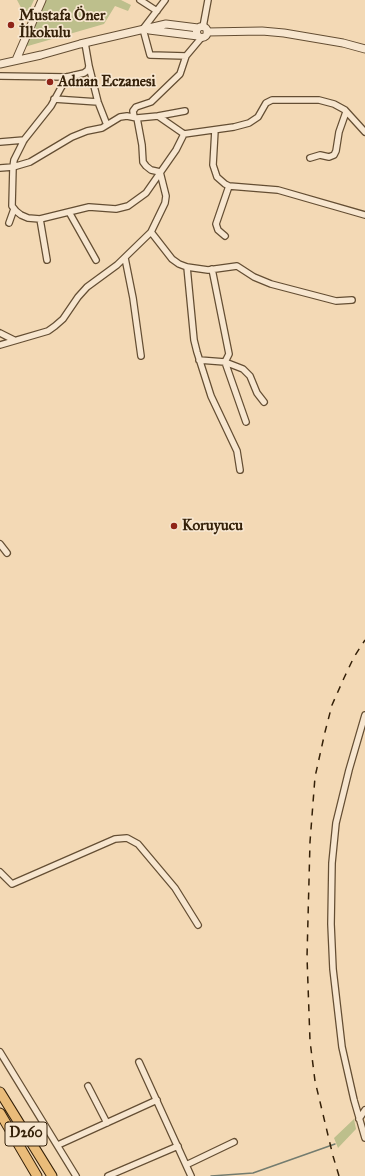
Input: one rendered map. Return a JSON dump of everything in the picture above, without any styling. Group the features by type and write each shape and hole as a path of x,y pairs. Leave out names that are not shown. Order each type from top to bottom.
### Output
{"highway":[{"name":"D260","path":"0,1092 52,1176"},
{"name":"D260","path":"0,1113 37,1176"}],"street":[{"path":"16,60 42,0"},
{"path":"140,0 157,10"},
{"path":"143,29 165,0"},
{"path":"160,172 151,170 143,162 142,145 136,117 133,111 136,107 151,102 180,74 186,56 202,32 208,0"},
{"path":"0,64 143,29 202,32 262,31 284,33 343,43 365,49"},
{"path":"143,29 150,55 186,56"},
{"path":"85,43 98,102 108,125"},
{"path":"0,76 66,77 84,73 88,70 89,66"},
{"path":"66,77 54,99 24,140 16,154 13,167 12,206 24,217 40,220 89,207 112,209 124,208 146,192 176,150 184,134"},
{"path":"54,99 98,102"},
{"path":"158,116 184,134 234,127 252,122 260,115 266,103 272,100 324,101 334,104 346,112 365,132"},
{"path":"0,168 13,167 30,162 72,137 87,131 102,128 120,116 158,116 185,111"},
{"path":"310,158 320,155 329,157 334,155 339,132 346,112"},
{"path":"215,130 213,161 214,169 220,180 229,186 278,190 365,214"},
{"path":"0,142 24,140"},
{"path":"0,345 48,331 55,326 63,319 87,287 125,258 151,232 166,200 166,192 160,172"},
{"path":"225,236 218,230 216,224 229,186"},
{"path":"9,223 14,208"},
{"path":"69,212 96,260"},
{"path":"40,220 47,260"},
{"path":"151,232 172,259 187,268 212,269 237,266 254,277 271,284 336,301 352,300"},
{"path":"125,258 133,298 141,356"},
{"path":"187,268 194,340 199,360 211,396 238,450 240,470"},
{"path":"212,269 229,354 225,362 246,422"},
{"path":"0,333 14,340"},
{"path":"199,360 225,362 246,371 251,378 256,393 264,402"},
{"path":"0,544 7,553"},
{"path":"365,715 336,823 332,863 331,914 332,955 342,1041 349,1082 365,1138"},
{"path":"0,872 12,884 115,839 128,838 138,844 175,888 198,925"},
{"path":"0,1052 76,1176"},
{"path":"139,1062 191,1176"},
{"path":"88,1086 107,1122"},
{"path":"58,1146 157,1100"},
{"path":"359,1119 365,1110"},
{"path":"186,1165 234,1142"},
{"path":"108,1176 178,1146"}],"green space":[{"path":"17,0 34,0 26,17"},
{"path":"42,0 121,0 131,5 128,11 115,6 104,24 21,48"},
{"path":"354,1119 356,1129 338,1148 334,1138"}],"waterway":[{"path":"211,1176 253,1173 335,1144"}],"railway":[{"path":"339,1176 315,1081 310,1041 307,957 310,842 315,777 332,705 354,657 365,640"}],"place":[{"name":"Mustafa Öner İlkokulu","path":"11,25"},
{"name":"Adnan Eczanesi","path":"50,82"},
{"name":"Koruyucu","path":"174,526"}]}
